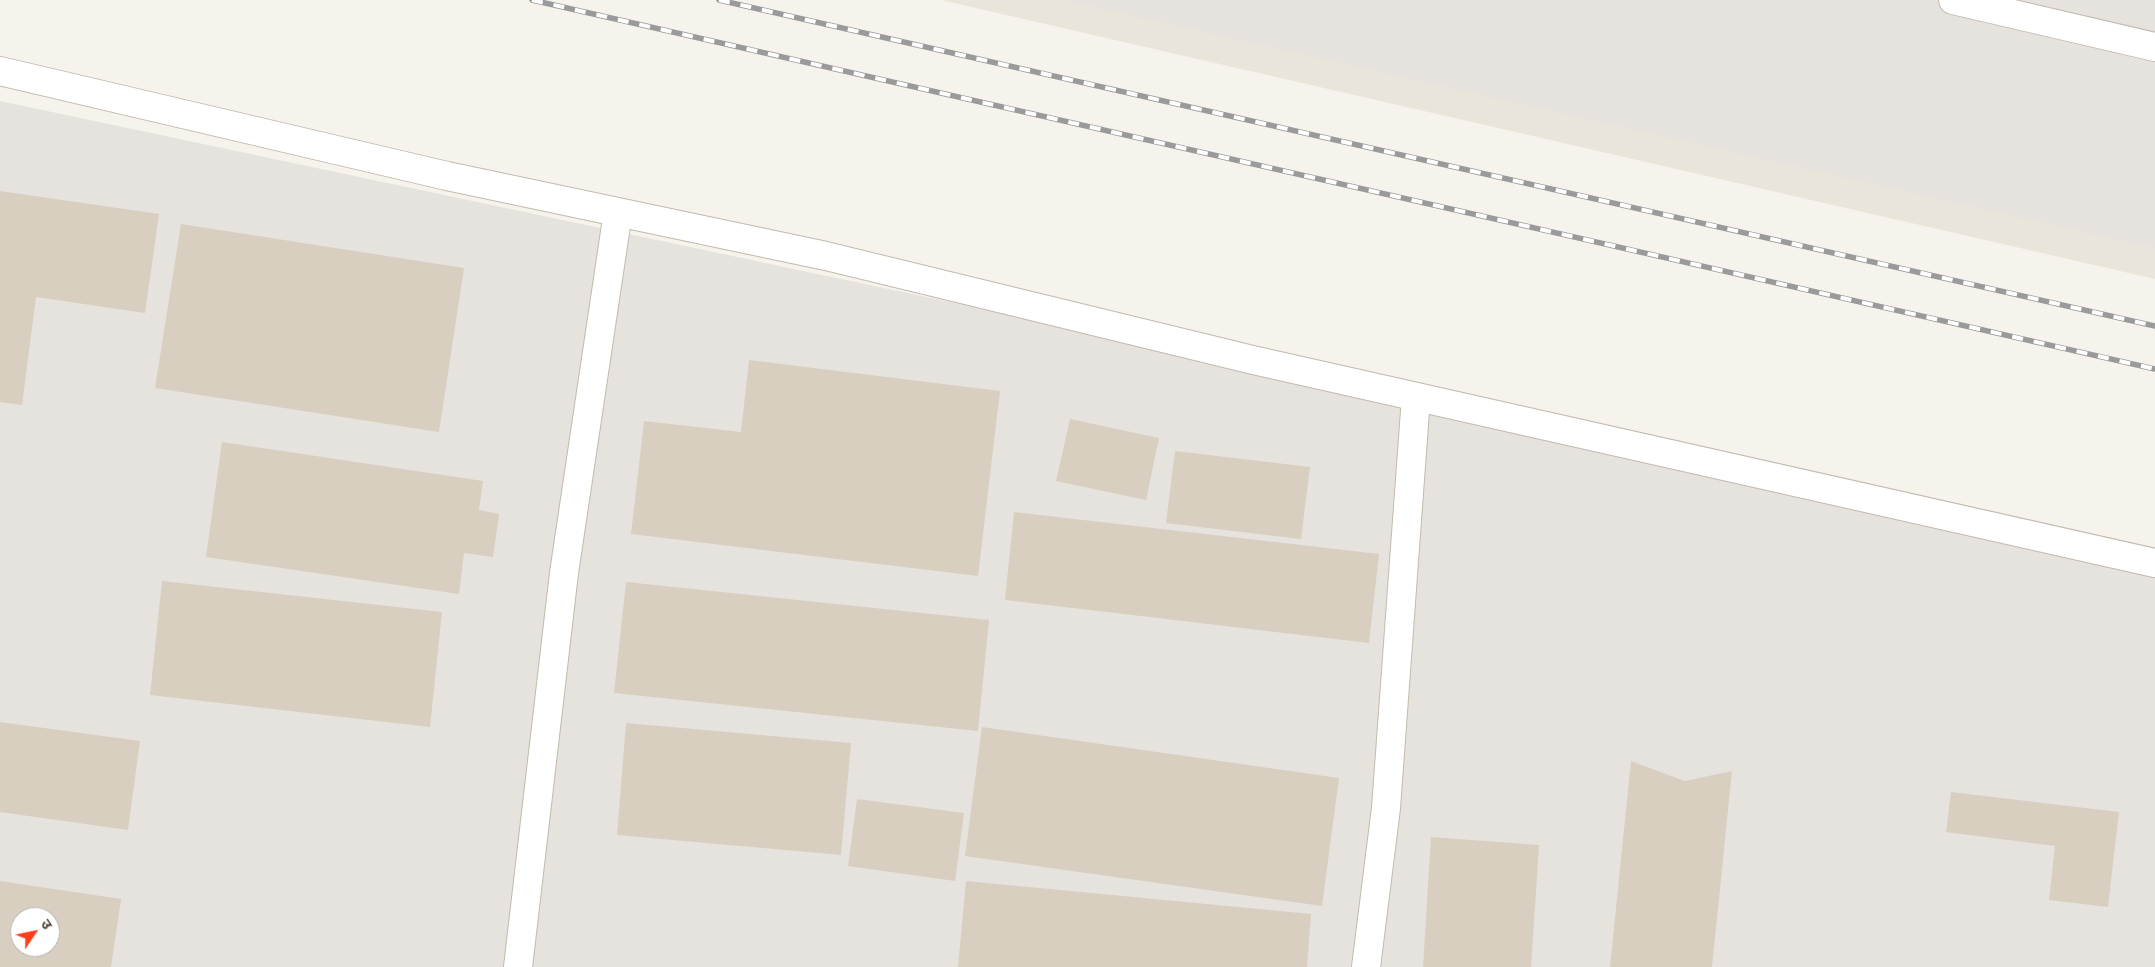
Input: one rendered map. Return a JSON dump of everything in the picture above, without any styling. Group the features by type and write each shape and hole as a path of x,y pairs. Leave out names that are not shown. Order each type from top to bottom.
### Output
{"street":[{"path":"1953,0 2155,47"},
{"path":"0,71 447,176 826,256 1253,360 2155,563"},
{"path":"518,967 564,573 618,212"},
{"path":"1366,967 1386,808 1416,397"}],"shaded area":[{"path":"941,0 2155,0 2155,279"},
{"path":"1064,0 2155,0 2155,248"},
{"path":"0,101 2155,557 2155,967 0,967"}],"building":[{"path":"0,191 159,214 145,313 36,297 22,405 0,402"},
{"path":"181,224 464,268 439,432 155,388"},
{"path":"749,360 1000,391 978,576 631,534 644,421 741,432"},
{"path":"1070,419 1159,438 1146,500 1056,481"},
{"path":"222,442 483,481 479,510 499,514 493,557 464,553 459,594 206,557"},
{"path":"1175,451 1310,467 1301,539 1166,523"},
{"path":"1014,512 1379,554 1369,643 1005,600"},
{"path":"162,581 442,612 430,727 150,695"},
{"path":"626,582 989,620 978,731 614,693"},
{"path":"0,722 140,741 128,830 0,812"},
{"path":"626,723 851,743 841,855 617,835"},
{"path":"982,727 1339,778 1322,906 965,856"},
{"path":"1631,761 1685,781 1732,771 1712,967 1610,967"},
{"path":"1951,792 2119,812 2108,907 2049,900 2055,846 1946,832"},
{"path":"857,799 964,813 955,881 848,866"},
{"path":"1431,837 1539,845 1531,967 1423,967"},
{"path":"0,881 121,899 111,967 0,967"},
{"path":"966,881 1311,914 1307,967 958,967"}],"railway":[{"path":"532,0 2155,369"},
{"path":"719,0 2155,326"}]}
